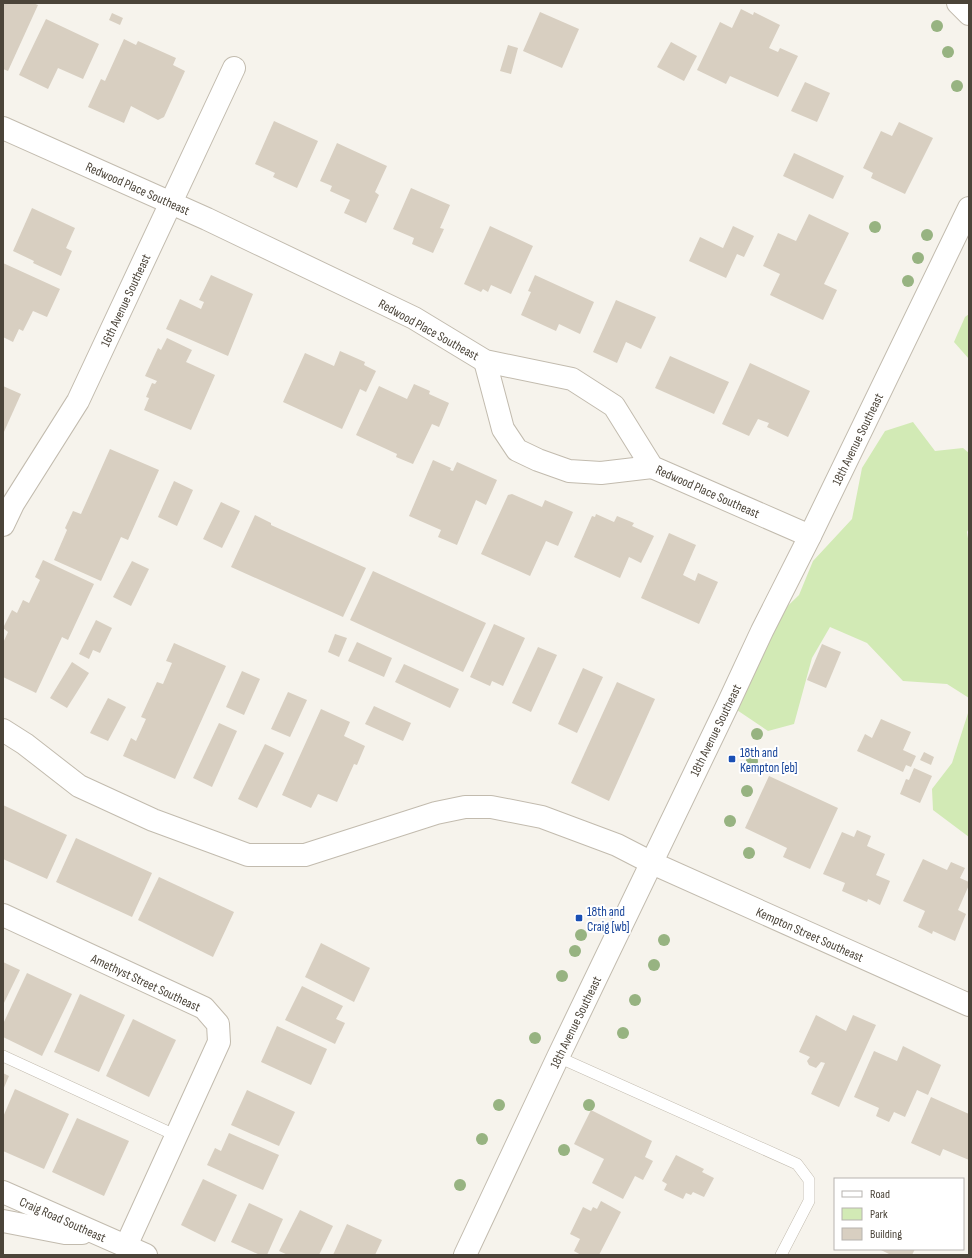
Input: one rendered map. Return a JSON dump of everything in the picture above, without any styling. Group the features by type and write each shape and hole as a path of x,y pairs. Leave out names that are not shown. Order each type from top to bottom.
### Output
{"street":[{"path":"958,3 969,14"},
{"name":"16th Avenue Southeast","path":"3,525 8,502 78,401 234,68"},
{"name":"Redwood Place Southeast","path":"3,128 171,202 414,318 485,361 572,379 614,406 652,467 810,536"},
{"name":"18th Avenue Southeast","path":"466,1255 558,1057 762,631 810,536 969,208"},
{"path":"485,361 502,429 517,450 538,460 569,471 601,473 652,467"},
{"name":"Kempton Street Southeast","path":"3,730 25,744 79,786 153,820 248,855 305,855 436,813 465,807 491,808 542,817 617,845 652,863 969,1005"},
{"name":"Amethyst Street Southeast","path":"3,915 204,1008 218,1024 219,1042 126,1246"},
{"name":"Craig Road Southeast","path":"3,1192 95,1234 146,1255"},
{"path":"3,1221 65,1233 95,1234"}],"lane":[{"path":"3,1056 177,1136"},
{"path":"558,1057 797,1164 809,1180 809,1201 781,1255"}],"green space":[{"path":"969,314 969,359 954,342 965,317"},
{"path":"913,422 935,451 963,448 969,453 969,528 967,532 969,545 969,698 947,684 903,681 867,643 830,627 812,658 794,724 768,731 728,704 762,631 799,595 813,561 852,519 862,468 885,431"},
{"path":"969,710 969,837 933,810 932,789 952,763"}],"building":[{"path":"3,3 33,3 38,5 8,71 3,69"},
{"path":"741,9 753,15 754,12 780,25 769,48 778,52 780,48 798,56 778,97 730,76 726,84 697,70 720,22 732,28"},
{"path":"540,12 579,29 562,68 523,51"},
{"path":"112,13 123,18 120,25 109,20"},
{"path":"46,19 99,44 83,79 58,68 48,89 19,75"},
{"path":"124,39 136,45 138,41 176,58 173,65 185,71 164,117 158,120 131,106 124,123 88,107 101,79 105,81"},
{"path":"671,42 697,56 684,81 657,67"},
{"path":"508,45 518,48 511,74 500,71"},
{"path":"805,82 830,93 817,122 791,111"},
{"path":"274,121 318,141 297,188 273,177 275,173 255,164"},
{"path":"899,122 933,138 905,194 871,178 873,173 863,168 881,131 892,136"},
{"path":"337,143 387,166 375,192 379,195 366,223 344,213 350,200 330,191 332,186 320,181"},
{"path":"794,153 844,176 833,199 783,176"},
{"path":"411,188 450,205 440,228 444,229 433,253 412,244 414,238 393,229"},
{"path":"32,208 75,228 66,248 72,251 61,276 33,263 34,261 13,251"},
{"path":"809,214 849,233 824,284 837,290 823,320 770,295 780,274 763,266 778,233 796,241"},
{"path":"490,226 533,246 511,294 491,285 488,292 483,289 481,292 464,284"},
{"path":"733,226 754,236 744,257 737,254 726,278 689,261 700,237 723,248"},
{"path":"3,263 60,289 47,317 33,311 23,331 19,329 13,342 3,337"},
{"path":"211,275 253,294 228,356 166,329 180,299 201,309 204,302 199,300"},
{"path":"535,275 594,302 580,334 559,324 556,331 521,315 531,292 528,291"},
{"path":"616,300 656,317 641,349 626,342 617,363 593,352"},
{"path":"167,338 192,350 186,362 215,375 191,430 144,410 149,398 146,397 152,383 155,384 157,381 145,376 158,348 161,350"},
{"path":"340,351 365,362 364,365 376,371 366,392 360,389 342,429 283,402 305,353 334,366"},
{"path":"670,356 729,382 714,414 655,388"},
{"path":"750,363 810,391 788,437 767,427 769,423 758,419 749,436 722,424"},
{"path":"414,384 430,391 429,394 449,403 439,427 432,424 413,464 396,457 397,454 356,435 379,386 407,399"},
{"path":"3,386 21,394 3,434"},
{"path":"110,449 159,470 128,540 121,537 101,581 54,560 67,530 65,528 73,511 81,514"},
{"path":"433,460 451,468 450,470 453,471 457,462 497,480 486,505 476,500 457,545 438,537 441,530 409,516"},
{"path":"174,481 193,490 177,526 158,517"},
{"path":"512,494 542,507 545,500 573,512 558,546 546,541 530,576 481,554 508,495"},
{"path":"221,502 240,511 222,548 203,539"},
{"path":"596,514 614,522 617,516 634,523 632,526 654,536 641,563 629,557 620,578 574,557 592,516 595,517"},
{"path":"255,515 271,523 271,525 366,568 343,617 231,567"},
{"path":"669,533 696,545 683,575 695,581 698,573 718,582 699,624 641,598"},
{"path":"43,560 94,584 68,640 62,637 36,693 3,677 3,643 8,632 3,628 12,610 17,613 23,600 29,603 40,580 35,577"},
{"path":"132,561 149,569 131,606 113,597"},
{"path":"373,571 486,623 463,672 350,620"},
{"path":"96,620 112,628 100,653 93,650 89,659 79,654"},
{"path":"494,624 525,638 503,686 492,681 490,686 470,677"},
{"path":"335,634 347,638 339,657 328,652"},
{"path":"357,642 392,658 384,677 348,661"},
{"path":"174,643 226,666 175,779 123,756 131,738 136,741 146,719 141,717 157,682 163,684 172,663 166,661"},
{"path":"822,644 841,652 826,688 807,680"},
{"path":"538,647 557,655 531,712 512,703"},
{"path":"72,662 89,673 67,708 50,698"},
{"path":"404,664 459,689 450,708 395,682"},
{"path":"583,668 603,677 577,733 558,724"},
{"path":"242,671 260,679 244,715 226,707"},
{"path":"617,682 655,699 609,801 571,783"},
{"path":"288,692 307,700 290,737 271,729"},
{"path":"108,698 126,707 108,741 90,733"},
{"path":"374,706 411,723 403,741 365,724"},
{"path":"321,709 350,722 344,736 365,746 357,765 354,764 337,802 318,794 311,808 282,795"},
{"path":"881,719 911,732 903,750 916,756 911,767 906,765 903,772 857,751 865,734 872,738"},
{"path":"219,723 237,731 212,787 193,778"},
{"path":"265,744 284,753 257,808 238,799"},
{"path":"924,752 934,757 931,765 920,760"},
{"path":"914,768 932,776 920,803 900,794 906,779 909,780"},
{"path":"769,776 838,808 810,869 783,857 787,848 745,828"},
{"path":"3,805 67,835 47,879 3,859"},
{"path":"857,830 871,836 867,846 885,854 876,875 890,881 880,905 868,899 867,902 842,891 845,883 823,874 842,832 854,837"},
{"path":"76,838 152,873 132,917 56,882"},
{"path":"923,859 947,870 951,862 965,868 960,878 969,882 969,885 958,910 966,914 955,941 933,931 932,934 918,927 925,911 903,901"},
{"path":"159,877 234,912 213,957 138,920"},
{"path":"321,943 370,968 354,1002 305,977"},
{"path":"3,962 20,970 3,1005"},
{"path":"27,973 72,994 42,1056 3,1037 3,1024"},
{"path":"302,986 343,1006 336,1019 345,1023 335,1044 285,1020"},
{"path":"80,994 125,1015 99,1072 54,1052"},
{"path":"816,1015 846,1031 853,1015 876,1025 839,1107 811,1094 825,1063 821,1062 816,1068 809,1065 807,1061 810,1057 799,1052"},
{"path":"133,1019 176,1040 149,1097 106,1076"},
{"path":"277,1026 327,1049 311,1085 261,1062"},
{"path":"903,1046 941,1065 928,1095 917,1090 905,1117 894,1112 889,1122 876,1116 879,1108 854,1097 874,1051 897,1061"},
{"path":"3,1073 9,1076 3,1090"},
{"path":"15,1089 69,1114 44,1169 3,1151 3,1117"},
{"path":"247,1090 295,1112 279,1146 231,1125"},
{"path":"931,1097 969,1114 969,1160 943,1149 940,1156 911,1143"},
{"path":"591,1110 652,1141 645,1157 653,1161 643,1180 635,1176 623,1199 592,1183 604,1159 574,1144"},
{"path":"77,1118 129,1141 104,1196 52,1172"},
{"path":"229,1133 279,1155 263,1190 207,1165 215,1148 221,1151"},
{"path":"676,1155 704,1169 702,1172 714,1178 704,1197 693,1192 691,1195 686,1193 683,1199 664,1190 667,1184 662,1181"},
{"path":"203,1179 237,1195 215,1242 181,1225"},
{"path":"601,1201 621,1212 599,1255 581,1255 574,1251 580,1239 570,1234 583,1207 591,1211 593,1207 597,1209"},
{"path":"249,1203 283,1219 267,1255 260,1255 231,1242"},
{"path":"300,1210 333,1226 319,1255 288,1255 279,1251"},
{"path":"347,1224 382,1240 375,1255 333,1255"},
{"path":"881,1250 914,1250 912,1255 891,1255"}],"place":[{"name":"18th and Kempton [eb]","path":"732,759"},
{"name":"18th and Craig [wb]","path":"579,918"}]}
